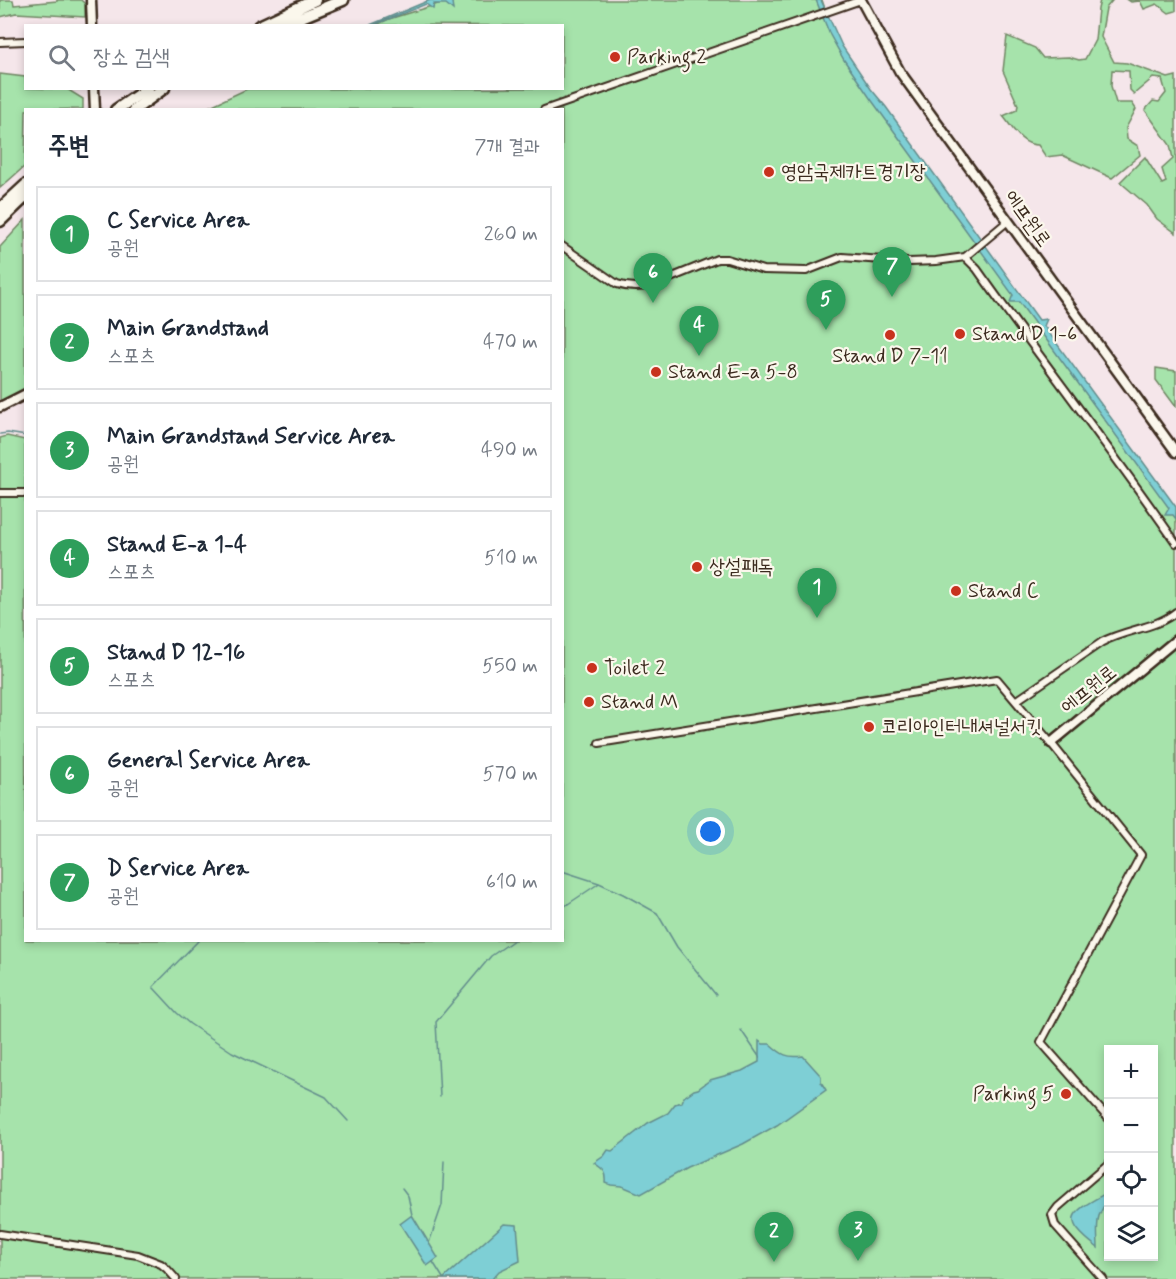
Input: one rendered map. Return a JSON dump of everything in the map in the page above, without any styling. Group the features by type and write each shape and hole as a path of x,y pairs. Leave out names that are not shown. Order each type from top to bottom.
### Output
{"highway":[{"path":"263,24 315,0"},
{"path":"284,24 343,0"},
{"path":"119,108 145,90"},
{"path":"137,108 161,90"},
{"path":"0,209 24,187"},
{"path":"0,221 24,198"}],"street":[{"path":"91,0 92,24"},
{"path":"550,108 861,0"},
{"name":"에프원로","path":"861,0 900,72 1176,452"},
{"path":"0,42 24,41"},
{"path":"94,90 95,108"},
{"path":"564,247 617,284 634,288 653,285 717,259 727,259 763,270 806,271 842,257 909,262 965,257 1008,221"},
{"path":"965,257 977,269 1176,543"},
{"path":"0,407 24,395"},
{"path":"0,493 24,493"},
{"path":"1016,701 1102,642 1162,621 1176,612"},
{"name":"에프원로","path":"1051,743 1176,640"},
{"path":"599,743 997,679 1141,855 1041,1042 1104,1113"},
{"path":"1103,1279 1055,1225 1052,1215 1058,1207 1104,1167"},
{"path":"0,1233 138,1255 161,1264 176,1279"}],"green space":[{"path":"0,0 13,0 14,5 81,0 85,4 85,17 16,13 0,17"},
{"name":"코리아인터내셔널서킷","path":"451,0 822,0 838,47 1176,513 1176,1279 0,1279 0,438 7,436 24,440 24,942 564,942 564,108 206,108 245,90 564,90 564,24 378,24"},
{"path":"1100,0 1112,1 1106,8 1101,37 1114,62 1127,63 1168,78 1176,76 1176,233 1157,219 1147,205 1120,182 1145,157 1162,184 1166,182 1162,169 1173,159 1170,145 1145,110 1153,101 1159,102 1166,93 1162,79 1153,78 1134,94 1130,90 1129,71 1112,70 1111,86 1116,103 1132,103 1136,109 1126,128 1127,139 1138,146 1140,155 1112,178 1062,155 1046,157 1038,145 1022,139 1003,116 1017,110 1018,105 1003,71 1007,36 1035,48 1043,58 1085,59 1095,40"},
{"path":"1128,0 1176,0 1176,11 1169,13 1157,4 1144,9 1140,1"},
{"path":"0,74 24,77 24,90 69,90 83,99 83,108 24,108 24,167 0,188"},
{"path":"24,221 24,389 0,402 0,247"},
{"path":"1156,368 1176,371 1176,407 1156,380"}],"water":[{"path":"430,0 456,0 452,2 453,10 446,4 434,4 433,9 426,4 372,24"},
{"path":"816,0 821,0 842,46 871,89 1039,320 1047,319 1044,326 1176,507 1176,519 1173,515 1165,515 1169,508 1019,302 1010,302 1013,295 844,60 830,35"},
{"path":"759,1041 763,1044 770,1044 785,1055 803,1056 821,1076 821,1082 826,1090 777,1125 743,1144 687,1168 641,1194 622,1186 606,1183 604,1171 594,1163 608,1150 612,1151 648,1123 668,1113 675,1104 682,1102 684,1097 710,1080 742,1071 759,1062"},
{"path":"1104,1194 1104,1205 1097,1228 1098,1248 1085,1238 1074,1222 1074,1216 1086,1205"},
{"path":"412,1215 438,1258 427,1266 400,1224"},
{"path":"504,1224 517,1225 520,1261 499,1271 492,1279 443,1279"}],"waterway":[{"path":"0,434 24,436"},
{"path":"564,872 599,883 657,913 677,947 716,995"},
{"path":"564,907 598,884"},
{"path":"197,942 153,987 190,1024 232,1052 326,1097 348,1121"},
{"path":"440,1097 436,1022 491,956 511,942"},
{"path":"741,1030 760,1058"},
{"path":"429,1243 442,1205 444,1162"},
{"path":"402,1188 408,1196 412,1215"},
{"path":"433,1262 443,1278"}],"place":[{"name":"Parking 2","path":"615,57"},
{"name":"영암국제카트경기장","path":"769,172"},
{"name":"D Service Area","path":"892,297"},
{"name":"General Service Area","path":"653,303"},
{"name":"Stand D 12-16","path":"826,330"},
{"name":"Stand D 1-6","path":"960,334"},
{"name":"Stand D 7-11","path":"890,335"},
{"name":"Stand E-a 1-4","path":"699,356"},
{"name":"Stand E-a 5-8","path":"656,372"},
{"name":"상설패독","path":"697,567"},
{"name":"Stand C","path":"956,591"},
{"name":"C Service Area","path":"817,618"},
{"name":"Toilet 2","path":"592,668"},
{"name":"Stand M","path":"589,702"},
{"name":"코리아인터내셔널서킷","path":"869,727"},
{"name":"Parking 5","path":"1066,1094"},
{"name":"Main Grandstand Service Area","path":"858,1261"},
{"name":"Main Grandstand","path":"774,1262"}]}
